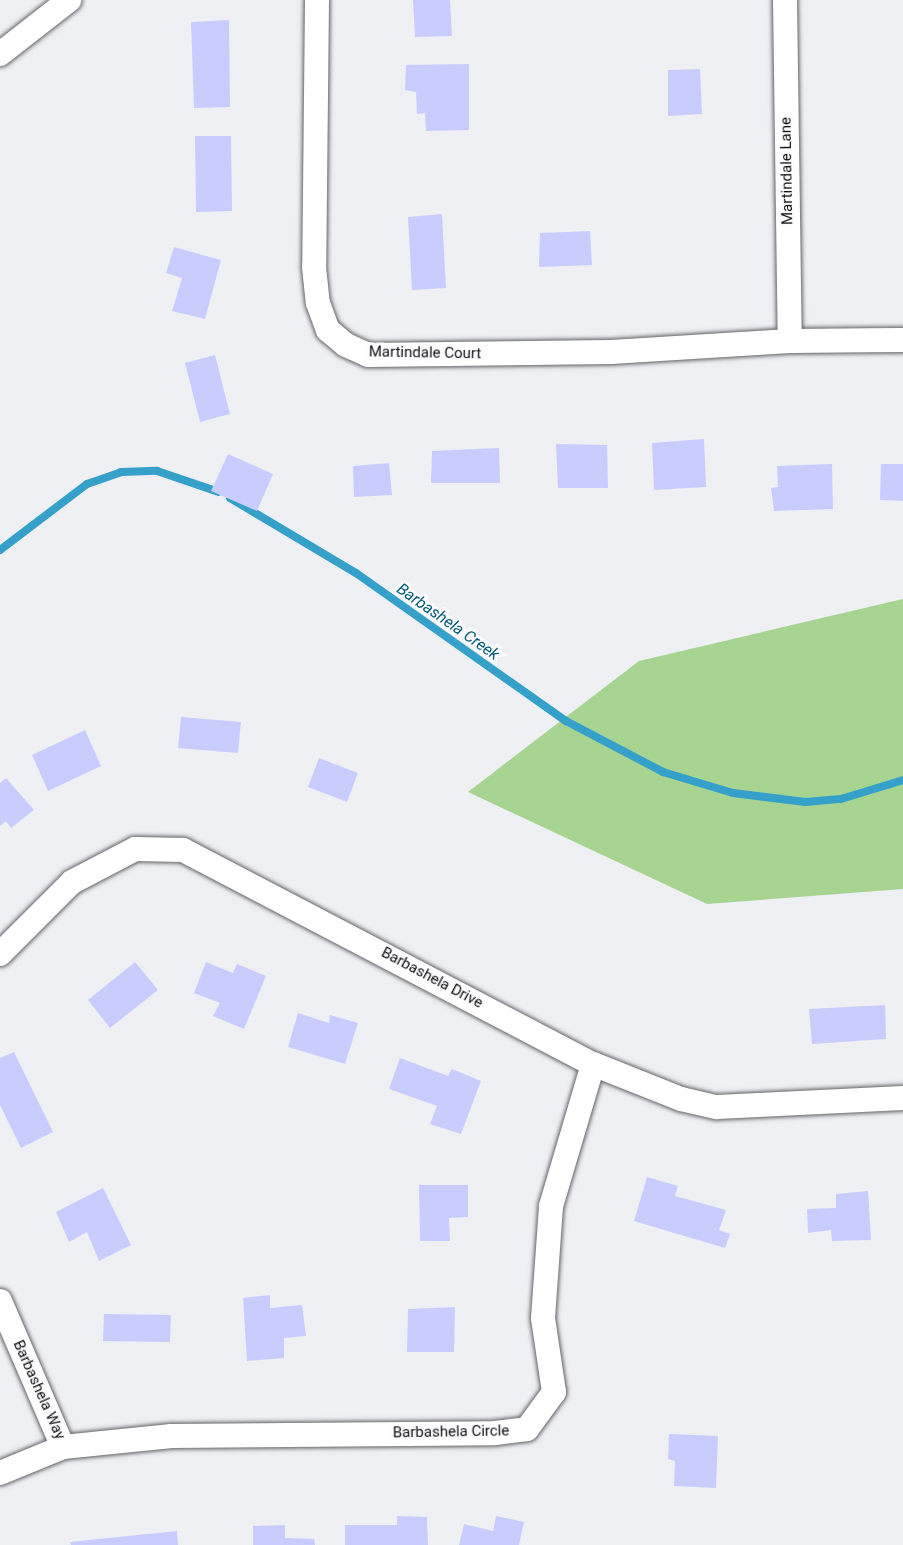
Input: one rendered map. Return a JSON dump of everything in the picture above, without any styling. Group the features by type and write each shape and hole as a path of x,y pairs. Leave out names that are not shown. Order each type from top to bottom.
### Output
{"street":[{"path":"0,54 69,0"},
{"name":"Martindale Court","path":"317,0 314,267 318,303 328,330 346,345 368,355 610,352 790,341 903,340"},
{"name":"Martindale Lane","path":"785,0 790,341"},
{"name":"Barbashela Drive","path":"0,954 72,882 135,849 183,850 593,1064 681,1099 717,1107 903,1098"},
{"name":"Barbashela Circle","path":"0,1473 63,1446 171,1436 495,1433 527,1429 554,1392 543,1318 551,1206 593,1064"},
{"name":"Barbashela Way","path":"0,1301 63,1446"}],"green space":[{"path":"903,599 903,889 707,904 468,792 639,661"}],"building":[{"path":"413,0 450,0 452,36 415,37"},
{"path":"229,20 230,107 194,108 191,22"},
{"path":"469,64 469,130 426,131 425,113 417,114 416,92 405,90 406,65"},
{"path":"700,69 702,114 668,116 668,70"},
{"path":"195,136 231,136 232,211 196,212"},
{"path":"442,214 446,288 412,290 408,217"},
{"path":"590,231 592,265 539,267 540,233"},
{"path":"174,247 221,260 205,319 172,311 182,278 166,273"},
{"path":"215,355 230,414 200,422 185,363"},
{"path":"704,439 706,487 654,490 652,443"},
{"path":"556,444 607,445 608,488 558,488"},
{"path":"499,448 500,483 431,483 432,451"},
{"path":"228,454 273,474 257,511 211,491"},
{"path":"389,463 392,495 354,497 353,466"},
{"path":"832,464 833,509 774,511 771,488 778,487 777,466"},
{"path":"881,464 903,464 903,501 880,500"},
{"path":"181,717 241,722 238,753 178,748"},
{"path":"85,730 101,766 48,791 32,755"},
{"path":"319,758 358,773 347,802 308,787"},
{"path":"6,778 34,810 11,828 6,821 0,826 0,783"},
{"path":"135,962 158,990 110,1028 88,1000"},
{"path":"206,962 233,973 237,964 266,976 244,1029 213,1016 220,1003 194,993"},
{"path":"885,1005 886,1039 812,1044 809,1009"},
{"path":"298,1013 329,1023 330,1015 358,1023 345,1064 288,1047"},
{"path":"14,1052 53,1132 21,1148 0,1105 0,1058"},
{"path":"400,1058 448,1076 452,1069 481,1081 461,1134 430,1124 437,1106 389,1089"},
{"path":"647,1177 678,1186 675,1196 726,1210 719,1230 730,1234 725,1248 634,1221"},
{"path":"419,1185 468,1185 468,1217 449,1218 450,1241 420,1241"},
{"path":"103,1188 131,1245 99,1261 87,1232 69,1242 56,1212"},
{"path":"868,1191 871,1240 832,1241 831,1230 808,1233 807,1209 836,1208 836,1194"},
{"path":"270,1295 270,1308 302,1305 306,1336 284,1338 284,1358 247,1361 243,1298"},
{"path":"455,1307 454,1352 407,1352 408,1309"},
{"path":"104,1314 171,1315 170,1342 103,1341"},
{"path":"669,1434 718,1436 716,1488 674,1486 675,1461 668,1459"},
{"path":"397,1516 427,1517 428,1545 345,1545 345,1525 397,1525"},
{"path":"496,1516 524,1522 519,1545 459,1545 464,1524 493,1531"},
{"path":"285,1525 285,1538 314,1539 315,1545 253,1545 253,1526"},
{"path":"177,1531 178,1545 71,1545 70,1542"}],"waterway":[{"name":"Barbashela Creek","path":"0,550 87,484 121,472 157,471 219,492"},
{"name":"Barbashela Creek","path":"230,498 356,573 566,721 663,772 733,793 805,802 841,799 903,780"}]}
